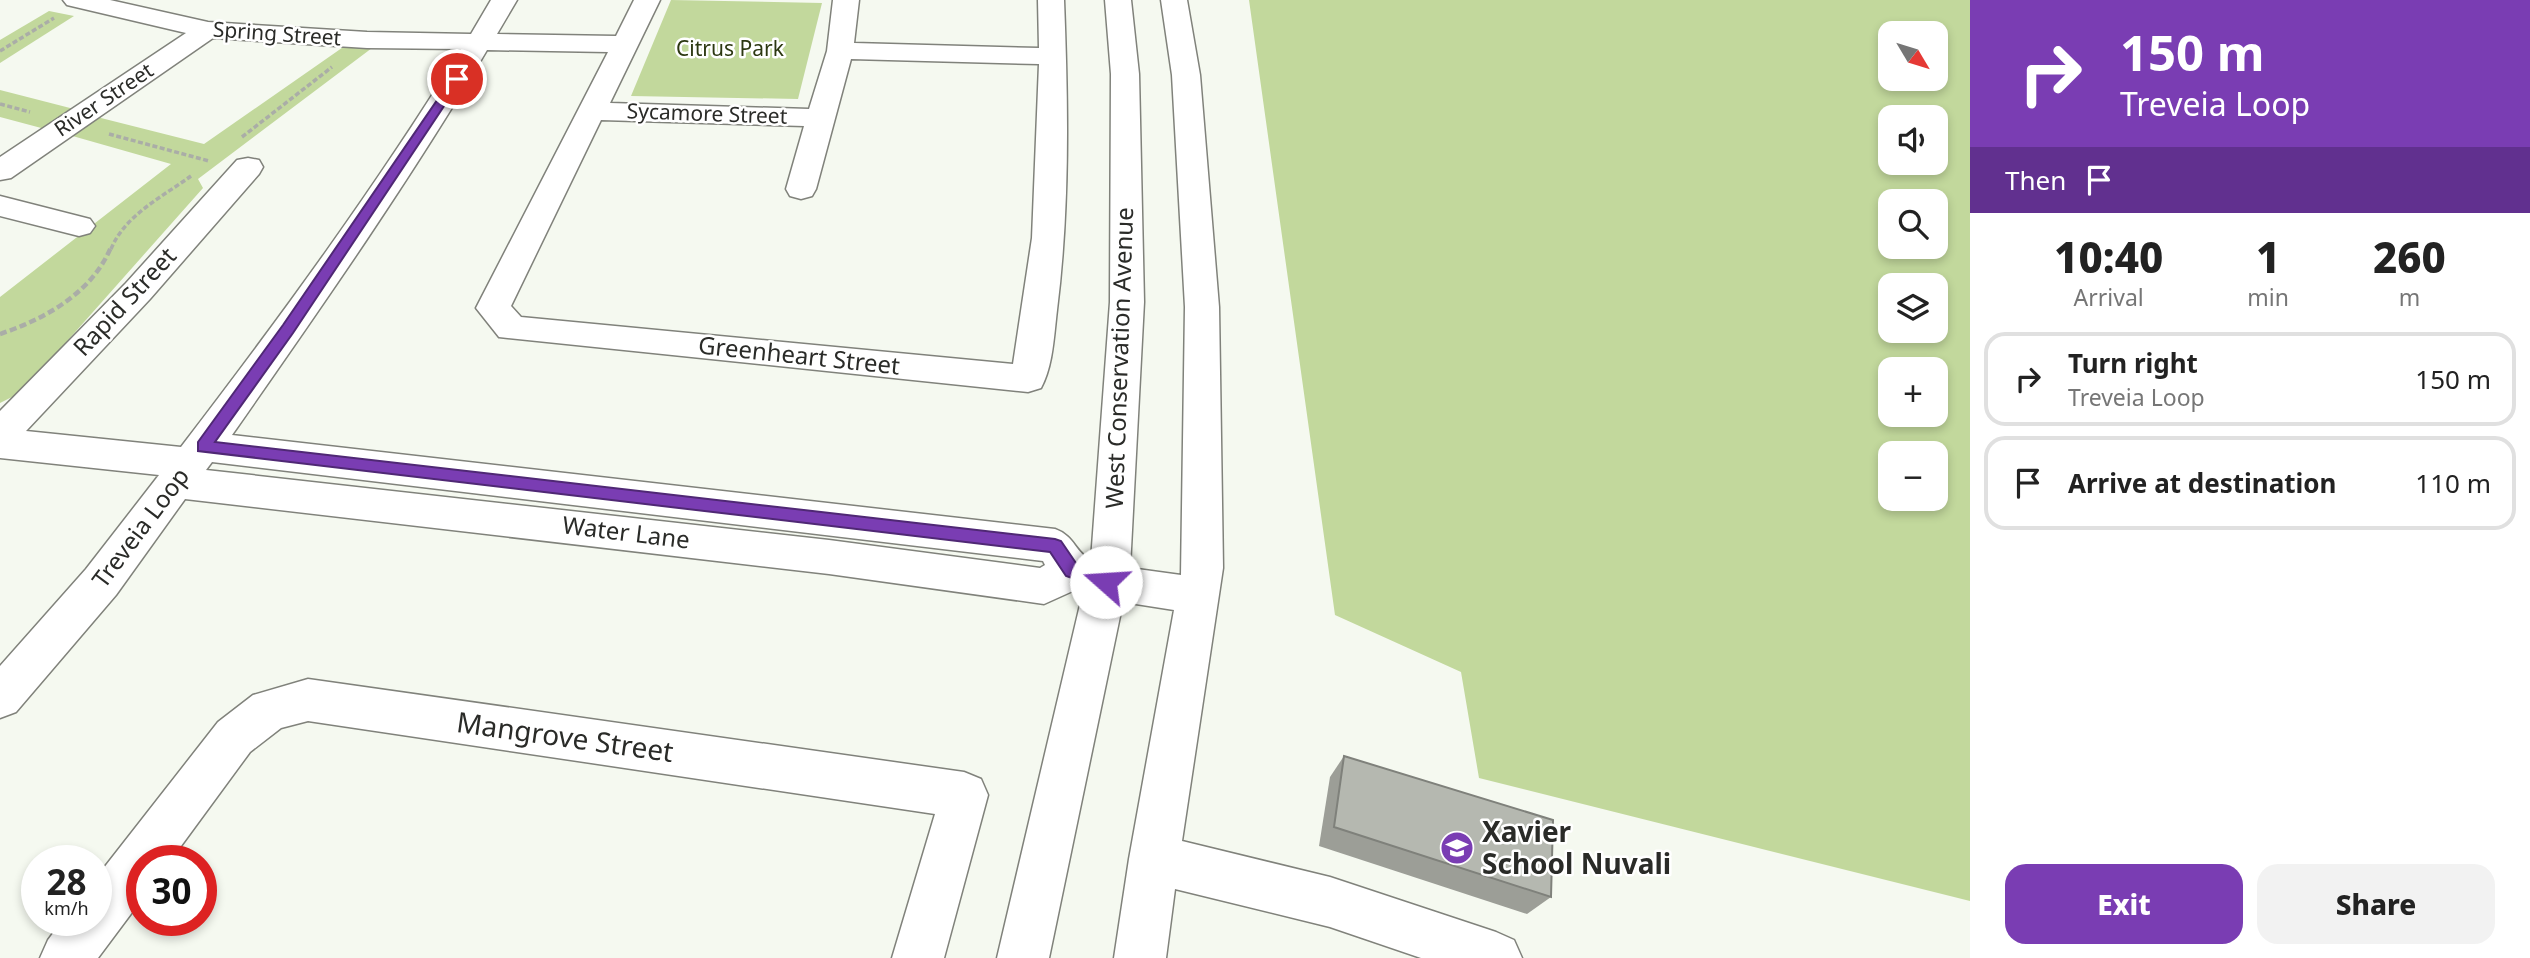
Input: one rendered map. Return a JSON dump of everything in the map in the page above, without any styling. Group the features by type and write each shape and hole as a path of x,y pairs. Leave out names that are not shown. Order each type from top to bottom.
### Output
{"street":[{"name":"Treveia Loop","path":"0,698 102,582 288,329 481,41 504,0"},
{"name":"Greenheart Street","path":"646,0 493,309 511,328 1028,379 1042,315 1051,162 1051,0"},
{"name":"Sycamore Street","path":"801,189 840,51 846,0"},
{"name":"West Conservation Avenue","path":"1023,958 1089,577 1113,554 1127,302 1125,74 1118,0"},
{"path":"1140,958 1153,859 1203,568 1202,307 1185,75 1174,0"},
{"name":"Spring Street","path":"95,2 208,30 367,40 481,41"},
{"name":"River Street","path":"0,170 208,30"},
{"path":"481,41 624,44"},
{"path":"840,51 1053,56"},
{"name":"Sycamore Street","path":"593,111 821,118"},
{"name":"Rapid Street","path":"0,435 138,291 248,167"},
{"path":"0,206 79,226"},
{"path":"0,443 190,464"},
{"name":"Water Lane","path":"190,464 1044,586 1089,577"},
{"path":"1089,577 1198,596"},
{"name":"Mangrove Street","path":"112,898 234,737 269,710 308,700 964,795 918,958"},
{"path":"1153,859 1330,902 1447,950 1496,958"},
{"name":"Mangrove Street","path":"66,958 83,936"}],"path":[{"path":"0,51 95,2"}],"green space":[{"name":"Citrus Park","path":"671,0 822,3 798,99 631,96"},
{"path":"1249,0 1970,0 1970,901 1479,778 1461,672 1335,615"},
{"path":"49,11 74,16 0,63 0,40"},
{"path":"349,43 376,45 198,179 203,188 22,392 0,403 0,297 171,164 69,135 97,117 204,144"},
{"path":"0,90 74,109 45,129 0,117"}],"building":[{"path":"1344,756 1553,820 1551,897 1334,827"}],"place":[{"name":"Xavier School Nuvali","path":"1457,848"}],"route":[{"path":"457,79 288,329 203,446 1055,546 1072,571 1106,582"}]}
